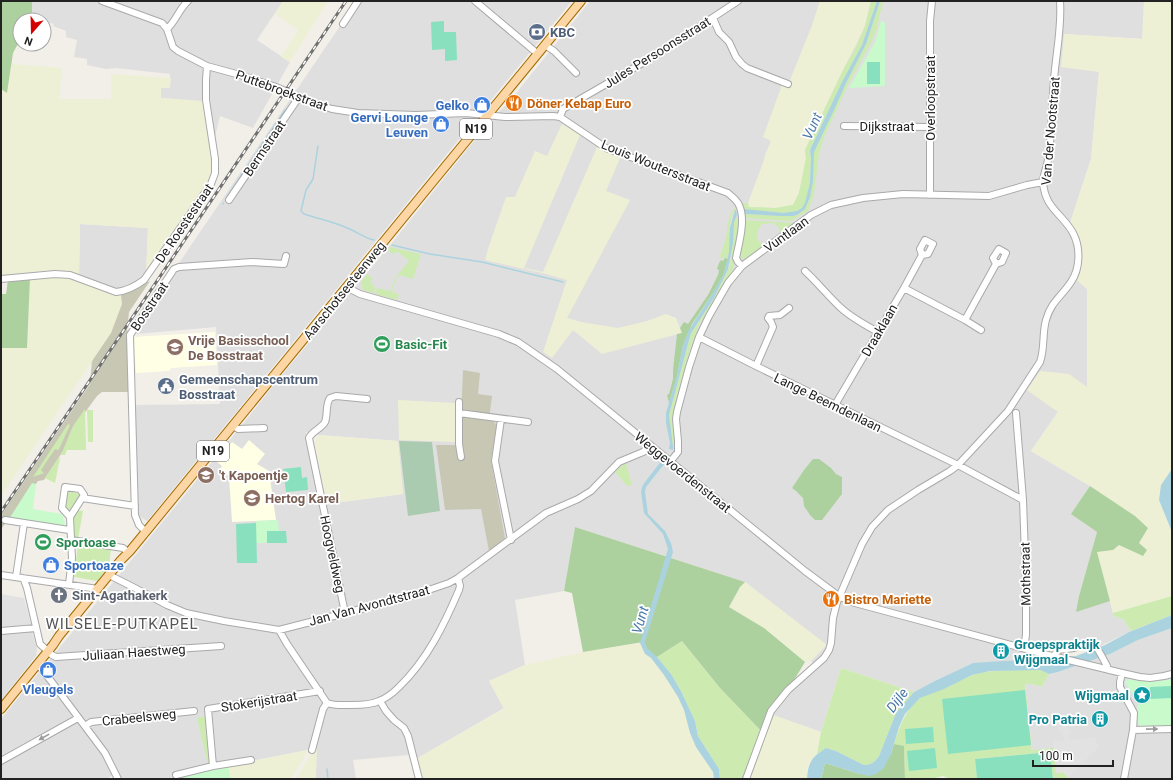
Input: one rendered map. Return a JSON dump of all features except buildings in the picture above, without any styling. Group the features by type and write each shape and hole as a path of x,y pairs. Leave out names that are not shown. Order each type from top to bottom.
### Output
{"main road":[{"name":"Aarschotsesteenweg","path":"1,709 121,560 129,553 581,1"}],"street":[{"path":"102,1 159,21 167,29 174,23 181,8 188,1"},
{"path":"343,24 358,1"},
{"path":"476,1 538,54"},
{"name":"Jules Persoonsstraat","path":"560,117 563,109 653,57 738,1"},
{"name":"Overloopstraat","path":"930,195 930,21 932,1"},
{"name":"Van der Nootstraat","path":"746,779 771,711 788,690 824,658 829,650 834,612 862,544 872,527 888,510 902,500 950,472 1008,411 1040,362 1046,320 1050,309 1071,282 1077,271 1078,246 1073,233 1052,208 1046,198 1043,182 1047,165 1051,132 1053,82 1060,23 1060,1"},
{"path":"712,18 717,25 719,32 728,40 736,57 742,64 748,68 788,84"},
{"name":"Puttebroekstraat","path":"167,29 172,44 178,51 207,66 240,75 316,104 358,113 416,115 466,113 487,116"},
{"path":"545,45 576,73"},
{"name":"De Roestestraat","path":"1,279 55,274 70,275 116,292 136,286 144,280 207,190 214,177 216,167 206,100 207,66"},
{"name":"Bermstraat","path":"229,200 299,97"},
{"path":"487,116 560,117"},
{"name":"Louis Woutersstraat","path":"560,117 606,148 728,193 736,200 742,217 736,258 742,266"},
{"name":"Dijkstraat","path":"844,126 930,127"},
{"name":"Vuntlaan","path":"667,460 678,452 677,412 699,337 709,316 728,283 742,266 796,226 831,205 863,198 903,194 989,196 1043,182"},
{"name":"Draaklaan","path":"835,405 922,255"},
{"name":"Bosstraat","path":"146,532 136,520 130,335 174,269 179,267 252,262 284,264 286,256"},
{"path":"965,320 996,264"},
{"path":"805,271 842,309 861,323 878,332"},
{"name":"Weggevoerdenstraat","path":"346,287 360,294 499,334 518,342 557,369 667,460 840,597 1051,656 1122,673 1150,678 1172,674"},
{"path":"904,288 981,330"},
{"path":"756,366 773,327 768,318 769,316 780,315 789,308"},
{"name":"Lange Beemdenlaan","path":"699,337 958,464"},
{"name":"Hoogveldweg","path":"345,613 309,438 311,434 323,425 330,398 336,396 367,399"},
{"path":"458,402 459,444 461,457"},
{"path":"459,413 528,422"},
{"name":"Mothstraat","path":"1016,413 1023,500 1026,583 1026,635 1024,648"},
{"path":"501,419 495,461 511,540"},
{"path":"233,426 238,429 264,428"},
{"name":"Jan Van Avondtstraat","path":"279,630 408,597 449,583 546,514 578,499 591,491 619,462 643,452 651,446"},
{"path":"958,464 1023,500"},
{"path":"68,584 72,558 69,530 70,517 84,495 80,489 65,487 62,508 70,517"},
{"path":"82,498 135,506"},
{"path":"5,520 69,530"},
{"path":"19,577 24,523"},
{"path":"71,540 123,548 129,553"},
{"path":"1,575 98,589"},
{"path":"109,575 167,605 186,613 279,630 320,692 328,703 333,705 359,705 380,701 396,690 409,678 421,663 442,629 459,590 460,586 458,578"},
{"path":"19,577 25,582 27,588 40,644 48,652"},
{"path":"1,631 36,628"},
{"path":"1051,656 1058,650 1073,648 1089,643 1093,644 1104,660 1107,666 1106,669"},
{"name":"Juliaan Haestweg","path":"48,652 56,657 63,658 221,646"},
{"path":"37,665 52,681 105,753 118,779"},
{"path":"1122,673 1120,684 1133,711 1133,730 1124,779"},
{"name":"Stokerijstraat","path":"213,766 208,709 320,692"},
{"path":"380,701 386,711 404,728 408,736 419,779"},
{"path":"312,750 323,709 328,703"},
{"name":"Crabeelsweg","path":"85,726 91,722 194,711"},
{"path":"1,761 78,718"},
{"path":"1133,730 1172,729"},
{"path":"176,775 213,766 251,760"}],"shaded area":[{"path":"32,1 283,1 257,40 290,62 253,128 220,116 214,141 210,102 160,98 161,88 170,88 170,74 116,68 106,69 87,65 87,59 74,57 77,40 66,37 66,31 53,26 52,12 32,12"},
{"path":"283,1 328,1 290,62 281,57 298,30 275,14"},
{"path":"357,1 572,1 147,521 138,515 134,405 220,404 216,327 136,334 179,263"},
{"path":"590,1 1144,2 1143,39 1064,34 1099,72 1091,159 1070,223 1066,230 1072,239 1076,251 1076,279 1087,289 1087,387 1058,412 1031,451 1090,486 1072,514 1097,532 1079,596 1100,603 1110,601 1114,616 1123,619 1131,631 1098,647 1093,638 1088,637 1088,640 1072,645 1058,646 1014,660 973,663 914,692 841,668 821,732 773,715 790,691 817,667 811,661 826,645 745,582 575,527 564,591 515,600 525,665 489,681 504,708 416,759 411,761 409,755 353,760 356,779 316,779 316,749 176,774 177,779 121,779 120,775 114,775 106,779 1,779 1,719 277,381 392,243 490,121 509,102","holes":["306,432 319,435 398,441 403,494 319,505"]},
{"path":"820,1 871,1 865,26 805,150 806,158 799,193 793,205 776,208 749,207 748,203 771,141 763,137 782,85 788,88 791,81 790,80"},
{"path":"1137,1 1172,1 1172,469 1161,485 1159,500 1172,532 1172,596 1113,613 1097,552 1113,550 1119,545 1139,543 1148,528 1135,516 1090,486 1031,451 1058,412 1027,390 1040,371 1069,374 1087,387 1087,289 1076,279 1080,270 1081,253 1079,241 1070,223 1091,159 1099,72 1061,67 1064,34 1142,39 1144,2"},
{"path":"12,64 62,68 59,99 111,99 111,74 171,78 170,88 161,88 161,98 204,101 212,168 210,176 206,186 146,274 148,228 80,224 79,276 46,271 1,275 1,89 7,93"},
{"path":"562,124 580,135 524,268 543,272 597,147 620,158 606,191 630,200 567,318 581,322 618,328 647,321 666,314 676,318 682,333 602,354 573,330 552,358 543,352 567,280 485,260 506,197 515,197 535,151 547,156"},
{"path":"80,224 148,228 146,274 131,285 119,289 112,288 79,276"},
{"path":"30,278 69,278 121,295 122,304 111,333 1,496 1,348 27,348"},
{"path":"150,281 129,312 127,356 129,357 130,392 102,392 97,396 81,418 63,451 44,480 38,481 9,523 5,524 1,529 1,515 90,384 93,348 106,290 131,289"},
{"name":"Vrije Basisschool De Bosstraat","path":"215,332 217,365 171,368 169,371 136,373 133,337"},
{"path":"463,370 480,373 478,394 492,396 489,420 493,421 497,425 491,461 505,538 489,551 481,509 445,510 436,445 460,445"},
{"path":"398,400 455,403 455,442 399,440"},
{"path":"319,435 398,441 403,494 326,504 315,441"},
{"name":"Hertog Karel","path":"249,440 265,454 257,464 269,471 276,520 232,522 229,476 220,470 222,466 216,461 232,442 242,449"},
{"path":"399,441 432,442 440,511 408,516"},
{"path":"745,582 827,645 811,661 805,662 764,628 729,607 740,587"},
{"path":"1,594 24,598 31,624 1,628"},
{"path":"30,625 37,649 36,656 1,700 1,628"},
{"path":"1172,628 1172,779 1070,779 1063,772 1056,773 1032,750 1025,684 1032,684 1042,687 1049,674 1110,654 1138,640"},
{"path":"640,643 645,654 651,658 678,697 684,710 690,733 696,747 713,772 714,779 421,779 416,759 504,709 489,681 525,665 583,652"},
{"path":"773,715 821,732 817,754 807,768 807,779 748,779"},
{"path":"1061,716 1072,734 1068,736 1071,740 1095,737 1098,745 1097,749 1068,777 1063,772 1056,773 1053,741 1065,740 1054,720"},
{"path":"314,749 317,749 316,779 296,779"},
{"path":"308,750 291,779 231,779 228,766"}],"green space":[{"path":"1,1 32,1 32,12 12,12 12,52 14,52 7,93 1,89"},
{"path":"871,1 877,1 862,45 842,82 810,150 810,183 805,203 802,208 798,211 783,213 744,209 743,203 748,203 749,207 776,208 793,205 799,193 806,158 805,150 843,70 857,45 865,26"},
{"path":"880,1 883,1 877,28 871,43 850,81 824,137 819,154 814,194 808,211 791,221 745,218 745,214 793,216 798,215 805,209 810,197 813,181 814,152 851,72 866,44"},
{"path":"444,21 444,32 456,32 457,60 445,61 445,49 432,50 431,22"},
{"path":"881,21 885,22 885,86 849,88 875,42"},
{"path":"867,62 880,62 880,84 867,84"},
{"path":"736,207 730,223 730,250 728,259 724,259 720,256 726,237 729,217"},
{"path":"737,218 737,234 733,255 734,268 699,325 691,346 680,385 672,419 675,444 675,450 673,450 669,415 690,336 714,298 730,266 734,222"},
{"path":"745,220 794,223 780,234 779,227 772,223 762,224 757,235 760,243 765,244 743,260 741,257"},
{"path":"390,247 421,254 413,279 399,275 396,279 392,292 399,294 397,300 375,294 377,288 391,291 395,278 409,261 398,252 393,254 387,249"},
{"path":"725,258 728,259 723,276 692,324 683,345 677,376 669,403 667,395 669,394 673,379 677,334 682,333 680,328 684,322 688,324 708,295 718,275 719,270 717,269 719,263"},
{"path":"367,274 373,279 370,282 375,287 374,293 363,290 361,282"},
{"path":"30,278 27,348 1,348 1,294 6,294 8,280"},
{"path":"85,409 86,450 67,450 65,455 61,455 73,426"},
{"path":"87,410 93,410 93,442 88,442"},
{"path":"68,424 70,425 59,449 55,449 41,470 44,473 33,477"},
{"path":"59,457 60,458 55,483 45,478"},
{"path":"813,459 819,459 836,474 842,477 842,494 822,520 815,520 810,515 804,506 803,498 792,488"},
{"path":"626,463 632,485 627,486 615,472"},
{"path":"301,467 302,478 307,477 308,490 286,492 283,469"},
{"path":"32,483 36,484 33,509 62,514 65,523 64,527 9,519"},
{"path":"1090,486 1135,516 1148,528 1139,543 1147,550 1143,556 1119,545 1113,550 1097,552 1110,601 1076,612 1097,532 1071,514"},
{"path":"69,491 80,494 70,512 67,509 66,504 66,498"},
{"path":"77,510 83,511 78,539 73,535 72,528"},
{"path":"278,520 279,531 267,531 267,543 256,543 256,521"},
{"path":"256,523 257,563 237,563 236,524"},
{"path":"575,527 745,582 740,587 729,607 764,628 805,662 788,690 771,711 763,733 720,688 682,641 657,657 650,653 643,642 583,652 572,593 564,591"},
{"path":"267,531 286,531 287,543 267,543"},
{"path":"78,544 111,549 109,566 97,581 74,577"},
{"path":"1172,596 1172,615 1131,631 1123,619 1114,616 1113,613"},
{"path":"682,641 720,688 760,730 743,779 720,779 719,769 698,736 695,721 681,691 671,674 657,657"},
{"path":"841,668 914,692 896,713 879,756 871,764 864,765 836,751 826,748 817,754 821,732"},
{"path":"1015,670 1040,670 1049,674 1042,687 1032,684 1025,684 1032,750 1054,748 1056,773 1063,772 1070,779 1053,779 1050,752 975,759 977,779 950,779 943,776 931,779 905,779 904,747 894,744 903,720 919,699 978,673"},
{"path":"1128,679 1140,681 1161,681 1172,679 1172,727 1139,726 1137,706 1139,704 1126,684 1125,685 1125,682"},
{"path":"1172,686 1172,698 1150,699 1150,687"},
{"path":"1025,690 1031,745 948,754 942,699"},
{"path":"207,716 211,763 208,765 197,718"},
{"path":"933,727 934,742 906,744 905,729"},
{"path":"894,744 904,746 905,779 821,779 825,763 860,774 891,754"},
{"path":"935,748 937,768 909,771 907,751"},
{"path":"1050,752 1053,779 977,779 975,759"},
{"path":"228,766 231,779 177,779 176,777"}],"water":[{"path":"877,1 880,1 866,44 814,152 813,181 810,197 805,209 793,216 745,214 744,209 783,213 797,211 802,208 805,203 810,183 810,150 842,82 862,45"},
{"path":"735,210 737,215 734,222 733,243 728,269 714,298 690,336 669,415 673,450 669,449 670,443 666,423 666,413 677,376 683,345 689,330 724,273 729,252 730,228"},
{"path":"662,460 665,463 646,487 645,492 648,514 665,531 671,543 673,552 645,642 647,648 657,657 671,674 681,691 695,721 698,736 719,769 720,779 714,779 713,772 696,747 690,733 684,710 678,697 651,658 645,654 640,643 668,549 663,534 644,513 641,492 645,482"},
{"path":"1172,469 1172,532 1159,500 1161,485"},
{"name":"Dijle","path":"1172,615 1172,628 1138,640 1110,654 1058,672 1049,674 1040,670 990,671 972,675 944,689 920,698 905,714 899,727 891,754 884,768 876,774 869,776 825,763 821,779 807,779 808,768 812,760 817,754 826,748 836,751 864,765 873,763 879,756 896,713 914,692 973,663 1076,656 1105,645 1129,632"}],"waterway":[{"path":"257,152 285,110"},
{"path":"318,146 313,179 306,190 301,211 304,214 332,222 374,240"},
{"path":"227,197 255,155"},
{"path":"392,245 430,254 482,262 563,282"},
{"path":"327,769 328,779"}],"railway":[{"path":"1,512 346,1"}],"place":[{"name":"KBC","path":"537,32"},
{"name":"Döner Kebap Euro","path":"514,103"},
{"name":"Gelko","path":"482,105"},
{"name":"Gervi Lounge Leuven","path":"441,124"},
{"name":"Basic-Fit","path":"382,344"},
{"name":"Vrije Basisschool De Bosstraat","path":"175,347"},
{"name":"Gemeenschapscentrum Bosstraat","path":"166,386"},
{"name":"'t Kapoentje","path":"206,475"},
{"name":"Hertog Karel","path":"252,498"},
{"name":"Sportoase","path":"43,542"},
{"name":"Sportoaze","path":"51,565"},
{"name":"Sint-Agathakerk","path":"59,595"},
{"name":"Bistro Mariette","path":"831,599"},
{"name":"Groepspraktijk Wijgmaal","path":"1001,651"},
{"name":"Vleugels","path":"48,670"},
{"name":"Wijgmaal","path":"1142,695"},
{"name":"Pro Patria","path":"1100,719"}],"district":[{"name":"WILSELE-PUTKAPEL","path":"122,624"}],"water label":[{"name":"Vunt","path":"812,126"},
{"name":"Vunt","path":"640,620"}]}
